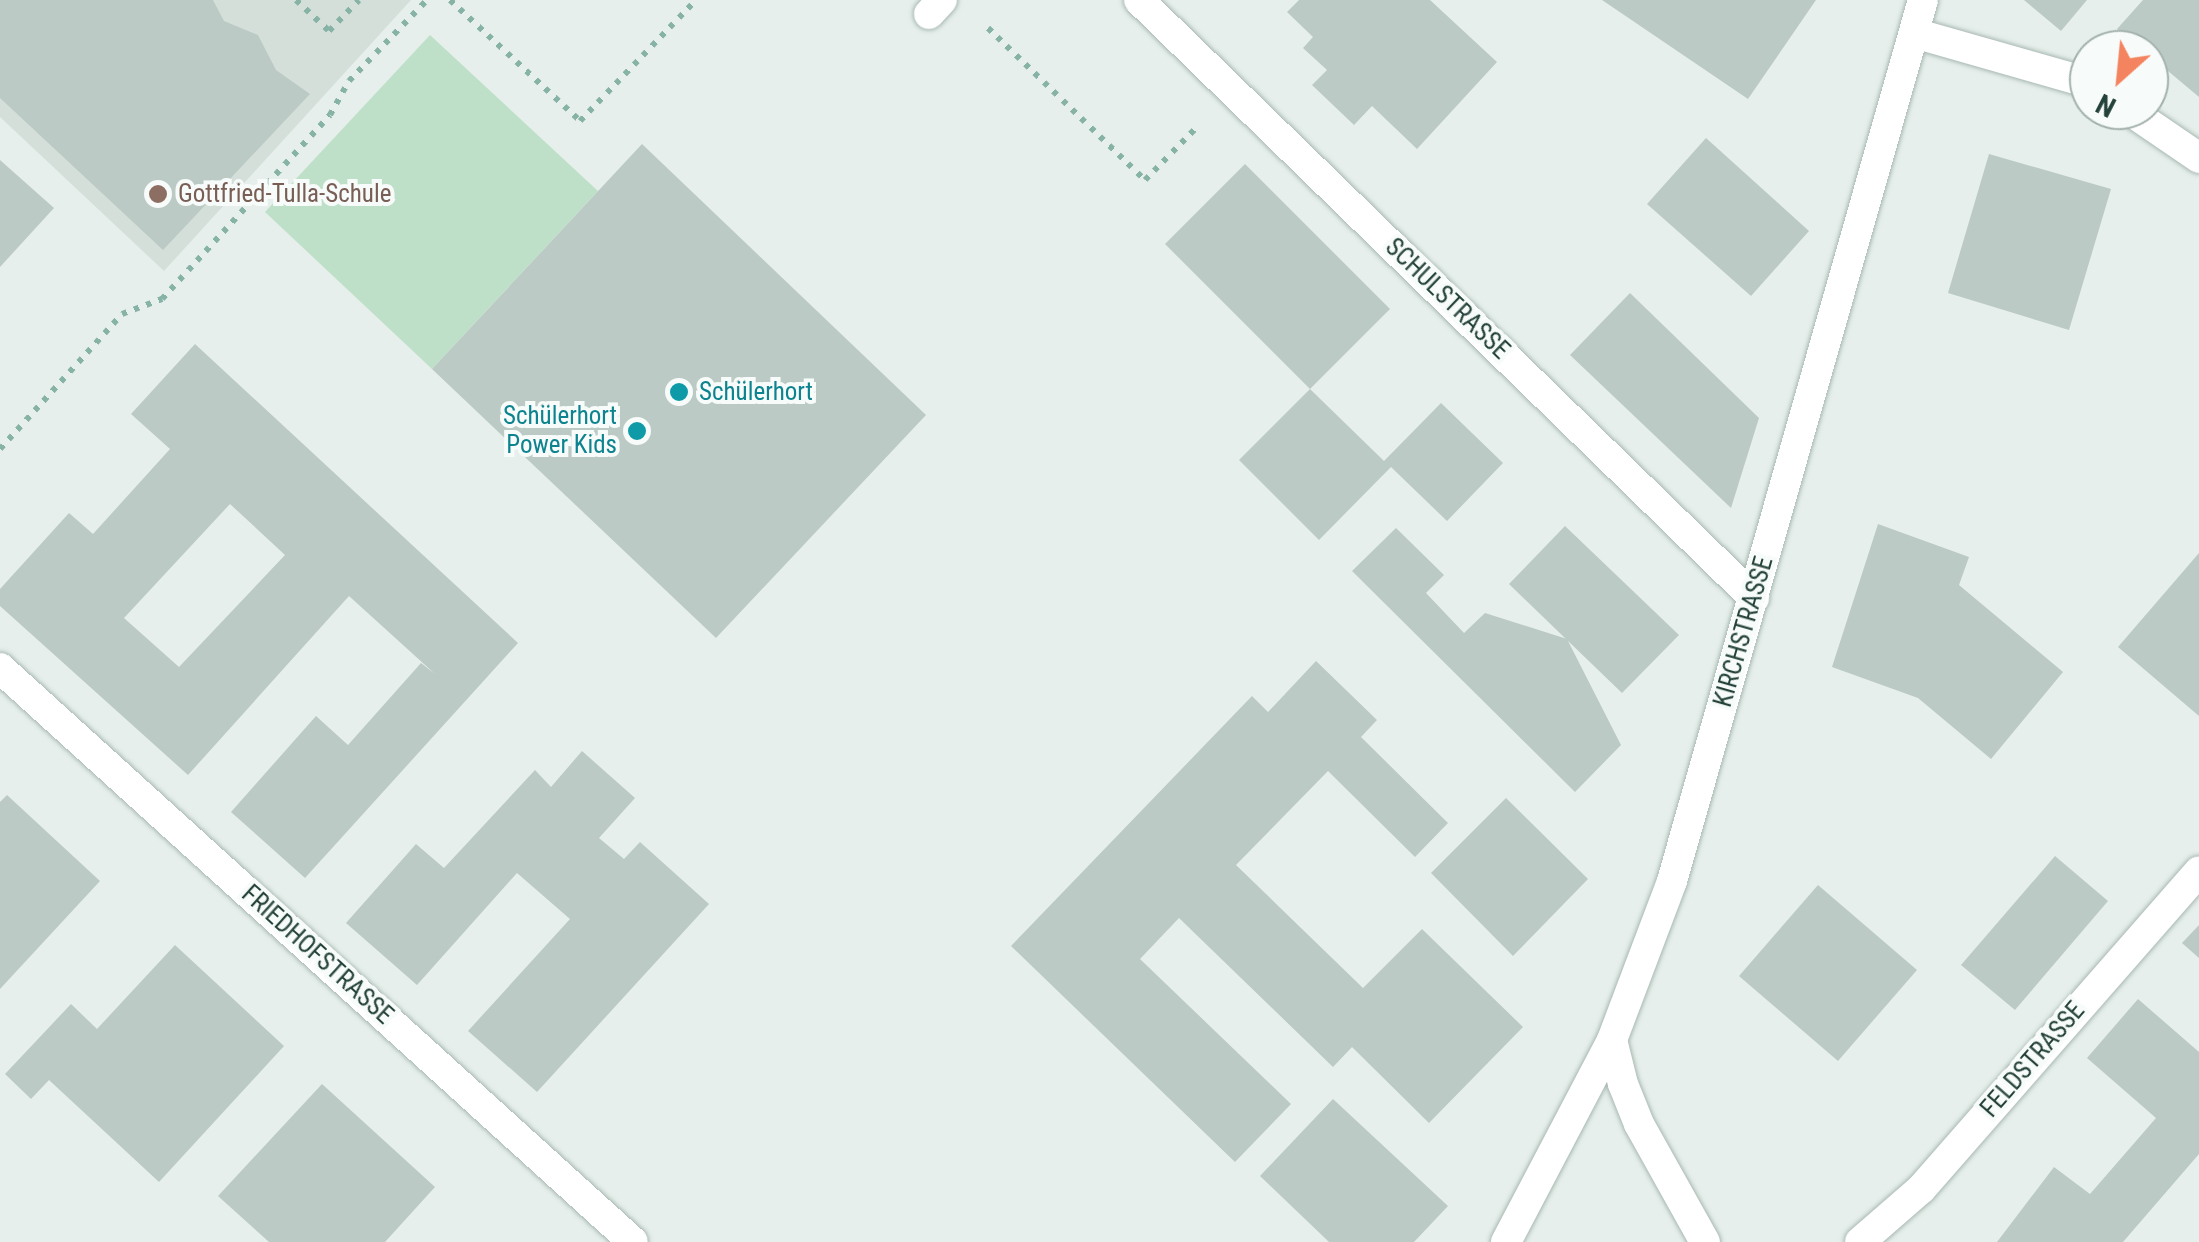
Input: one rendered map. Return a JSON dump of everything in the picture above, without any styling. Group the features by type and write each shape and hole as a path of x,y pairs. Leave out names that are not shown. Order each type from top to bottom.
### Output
{"street":[{"name":"SCHULSTRASSE","path":"1138,0 1754,598"},
{"name":"KIRCHSTRASSE","path":"1506,1242 1612,1040 1672,880 1923,0"},
{"path":"1914,33 2069,77"},
{"path":"2158,130 2199,158"},
{"name":"FRIEDHOFSTRASSE","path":"0,668 633,1242"},
{"name":"FELDSTRASSE","path":"1860,1242 1921,1189 2199,870"},
{"path":"1612,1040 1639,1124 1705,1242"}],"path":[{"path":"296,0 329,32 359,0"},
{"path":"0,449 122,314 162,299 330,115 349,80 427,0"},
{"path":"450,0 580,122 696,0"},
{"path":"973,14 1145,180 1233,91"}],"shaded area":[{"name":"Gottfried-Tulla-Schule","path":"0,0 411,0 164,271 0,117"}],"green space":[{"path":"430,35 598,191 432,369 265,212"}],"building":[{"name":"Gottfried-Tulla-Schule","path":"0,0 213,0 224,21 258,35 276,70 310,94 163,250 0,98"},
{"path":"1299,0 1430,0 1497,62 1417,149 1372,106 1354,125 1312,85 1327,70 1303,48 1313,37 1287,12"},
{"path":"1602,0 1816,0 1748,99"},
{"path":"2024,0 2087,0 2061,31"},
{"path":"2143,0 2199,0 2199,97 2169,72 2169,30 2117,29"},
{"path":"1706,138 1809,231 1751,296 1647,204"},
{"name":"Schülerhort","path":"642,144 926,415 716,638 432,369"},
{"path":"1989,154 2111,189 2069,330 1948,293"},
{"path":"0,160 54,208 0,267"},
{"path":"1245,164 1390,309 1310,389 1165,244"},
{"path":"1630,293 1759,418 1731,508 1570,355"},
{"path":"195,344 518,643 305,878 231,812 316,716 348,745 421,663 435,674 349,596 188,775 0,606 0,589 69,513 93,534 170,449 131,414","holes":["230,504 285,555 179,667 124,618"]},
{"path":"1310,389 1384,461 1441,403 1503,463 1447,521 1391,467 1319,540 1239,460"},
{"path":"1878,524 1969,557 1959,585 2063,672 1991,759 1918,698 1832,667"},
{"path":"1565,526 1679,635 1622,693 1509,584"},
{"path":"1396,528 1444,575 1426,593 1464,633 1485,613 1567,639 1621,745 1575,792 1352,571"},
{"path":"2199,553 2199,716 2118,647"},
{"path":"1316,661 1377,720 1361,737 1448,823 1415,857 1328,771 1236,865 1363,988 1422,929 1523,1027 1429,1123 1352,1047 1333,1067 1179,918 1140,959 1291,1104 1235,1162 1011,946 1252,696 1268,712"},
{"path":"582,751 635,798 599,838 624,859 640,842 709,904 537,1092 468,1031 570,919 517,873 417,985 346,923 416,844 444,868 535,770 551,787"},
{"path":"7,795 100,881 0,989 0,802"},
{"path":"1506,798 1588,879 1513,956 1431,873"},
{"path":"2055,856 2108,901 2015,1010 1961,965"},
{"path":"1818,885 1917,970 1838,1061 1739,976"},
{"path":"2199,925 2199,958 2182,943"},
{"path":"175,945 284,1046 159,1182 49,1080 31,1099 5,1074 71,1004 97,1029"},
{"path":"2138,999 2199,1052 2199,1154 2123,1242 1997,1242 2054,1167 2090,1194 2156,1118 2087,1058"},
{"path":"322,1084 435,1187 385,1242 269,1242 218,1196"},
{"path":"1333,1099 1448,1206 1414,1242 1329,1242 1260,1176"}],"place":[{"name":"Gottfried-Tulla-Schule","path":"158,194"},
{"name":"Schülerhort","path":"679,392"},
{"name":"Schülerhort Power Kids","path":"637,431"}]}
